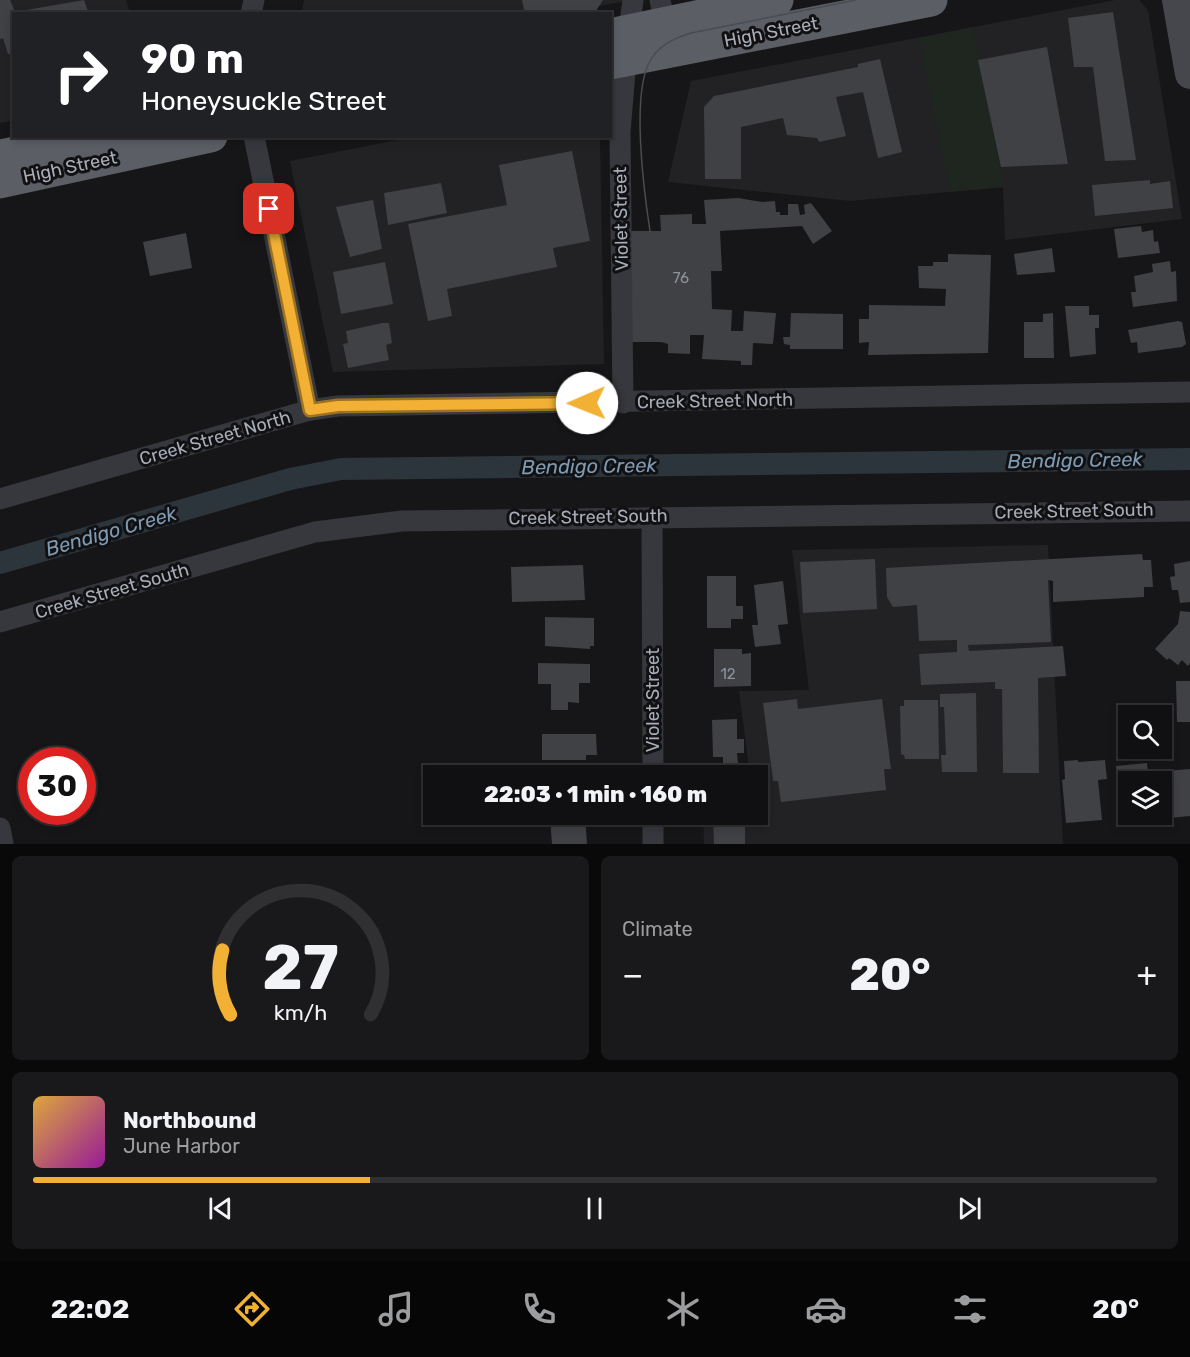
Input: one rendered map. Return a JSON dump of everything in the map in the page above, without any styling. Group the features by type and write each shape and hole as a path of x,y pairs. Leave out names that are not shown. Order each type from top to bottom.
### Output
{"highway":[{"name":"High Street","path":"622,38 666,25 777,0"},
{"name":"High Street","path":"666,25 931,0"},
{"name":"High Street","path":"0,156 89,138"},
{"name":"High Street","path":"0,182 202,138"}],"main road":[{"path":"1177,0 1190,74"}],"street":[{"name":"Violet Street","path":"622,38 620,132 623,403"},
{"path":"254,138 310,410"},
{"name":"Creek Street North","path":"0,499 310,410 338,406 1190,392"},
{"name":"Creek Street South","path":"0,622 304,535 340,527 402,521 1190,512"},
{"name":"Violet Street","path":"652,517 653,765"},
{"path":"653,825 653,844"},
{"path":"0,828 3,844"}],"shaded area":[{"path":"0,0 126,0 130,12 12,12 12,121 0,123"},
{"path":"304,0 633,0 565,12 301,12"},
{"path":"1115,0 1139,0 1148,10 1182,219 1005,240 1003,187 850,201 668,182 691,81"},
{"path":"973,27 1004,187 950,192 919,38"},
{"path":"408,138 600,138 604,364 333,372 290,161"},
{"path":"1048,545 1063,844 704,844 703,825 768,825 768,765 749,765 739,691 809,690 792,550"}],"building":[{"path":"0,0 10,0 15,12 12,12 12,53 8,54 3,38 0,39"},
{"path":"84,0 88,12 15,12"},
{"path":"522,0 603,0 595,12 525,12"},
{"path":"1113,12 1136,160 1105,161 1093,67 1074,67 1068,18"},
{"path":"1047,47 1068,164 1001,167 978,60"},
{"path":"880,59 902,152 878,158 863,92 836,97 846,136 819,142 817,138 787,135 783,118 741,127 741,179 705,179 704,107 714,96 858,67 858,64"},
{"path":"572,151 590,241 553,248 557,267 447,289 452,316 428,321 408,224 507,205 499,165"},
{"path":"1150,180 1150,184 1170,181 1173,208 1095,216 1092,185"},
{"path":"441,183 447,213 388,225 384,193"},
{"path":"738,198 762,202 775,201 776,212 780,212 780,215 788,215 788,204 798,204 800,215 805,214 804,205 811,203 832,231 813,244 802,226 720,231 722,271 711,271 712,309 732,310 731,331 743,331 744,311 776,313 773,344 753,343 752,365 741,365 741,361 702,359 704,335 690,335 690,354 668,353 668,344 661,342 629,342 629,231 661,231 660,215 692,214 692,224 706,224 704,200"},
{"path":"373,200 382,249 350,257 336,207"},
{"path":"1141,226 1142,232 1153,230 1154,242 1158,241 1160,253 1118,258 1114,229"},
{"path":"186,233 192,268 150,276 143,242"},
{"path":"1052,248 1055,272 1017,275 1014,254"},
{"path":"948,254 991,255 988,353 868,355 869,342 859,343 859,319 869,319 869,305 945,306 946,289 919,288 918,266 933,266 933,262 948,262"},
{"path":"1170,261 1171,272 1176,271 1177,301 1133,307 1131,292 1136,292 1134,276 1153,272 1152,264"},
{"path":"385,262 393,304 341,314 333,272"},
{"path":"1065,306 1089,306 1089,315 1099,315 1099,328 1095,328 1096,354 1070,357"},
{"path":"791,313 843,314 843,349 790,349 790,345 784,344 783,337 790,337"},
{"path":"1053,313 1054,358 1024,358 1024,322 1043,322 1043,314"},
{"path":"1182,322 1186,344 1182,347 1138,353 1137,342 1131,343 1128,330"},
{"path":"389,323 392,343 386,345 389,360 348,368 343,344 348,343 346,331"},
{"path":"1142,554 1143,560 1151,560 1153,587 1144,587 1144,597 1053,602 1053,581 1048,580 1051,642 968,645 969,651 1063,646 1066,676 1038,678 1039,773 1003,773 1002,689 995,689 995,682 921,685 919,654 957,652 957,640 919,641 917,605 893,607 887,597 886,568"},
{"path":"875,559 877,609 803,613 800,562"},
{"path":"1190,561 1190,602 1180,603 1178,590 1172,590 1170,577 1175,576 1174,564"},
{"path":"583,565 585,600 512,602 511,567"},
{"path":"707,576 736,576 736,606 743,606 743,619 731,619 731,628 707,628"},
{"path":"783,581 788,624 778,625 781,644 755,647 752,625 758,625 754,585"},
{"path":"1180,611 1190,612 1190,663 1188,666 1182,660 1178,665 1169,658 1167,660 1155,649 1178,624"},
{"path":"545,617 594,618 594,646 590,646 590,649 545,646"},
{"path":"714,649 742,649 742,654 751,653 751,686 714,687"},
{"path":"538,663 590,664 590,683 579,683 579,703 568,702 568,710 551,710 551,684 538,684"},
{"path":"1176,681 1190,681 1190,722 1177,722"},
{"path":"976,693 977,772 942,772 941,755 946,755 944,707 940,707 940,694"},
{"path":"797,699 798,709 882,699 891,769 884,769 886,790 781,802 778,781 773,781 763,703"},
{"path":"904,700 938,700 939,759 905,759 901,754 900,706 904,706"},
{"path":"737,719 737,739 744,739 744,753 737,753 738,763 723,765 723,757 713,757 712,720"},
{"path":"542,734 596,734 597,755 586,755 586,760 542,760"},
{"path":"1078,760 1078,762 1105,760 1107,779 1098,780 1102,820 1066,823 1062,780 1065,779 1064,761"},
{"path":"1147,763 1148,771 1118,771 1118,794 1116,766"},
{"path":"1190,769 1190,816 1172,818 1172,771 1166,771"},
{"path":"551,825 586,825 587,844 552,844"},
{"path":"713,825 745,825 745,844 714,844"}],"waterway":[{"name":"Bendigo Creek","path":"0,563 290,479 341,469 1190,459"}],"tram line":[{"path":"650,231 642,169 640,119 644,76 657,51 673,40 691,33 856,0"}],"route":[{"path":"269,209 310,410 338,406 587,403"}]}
